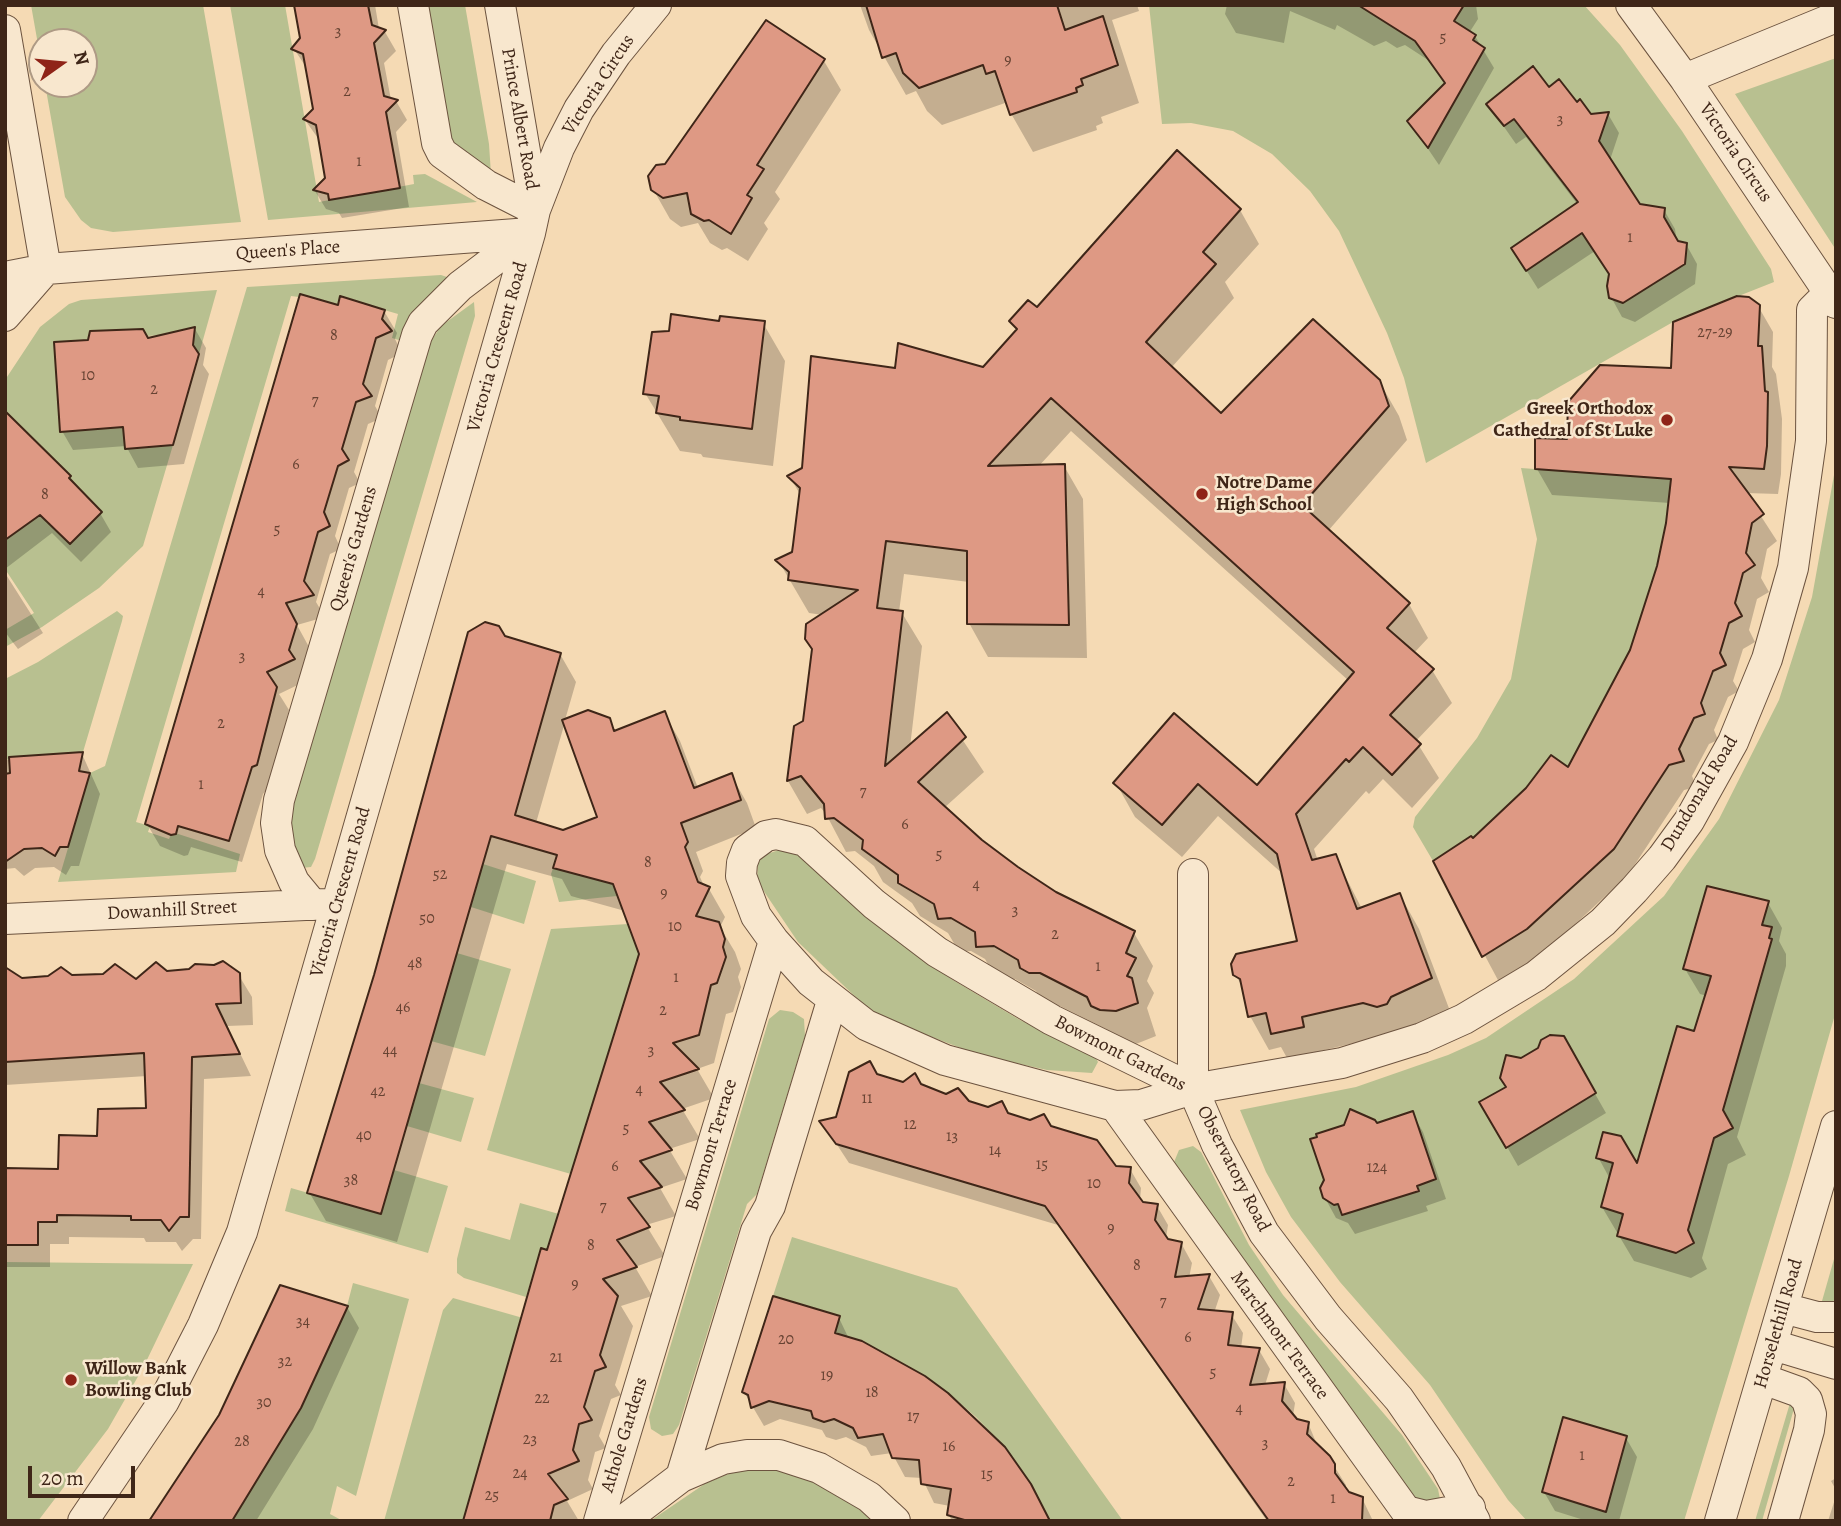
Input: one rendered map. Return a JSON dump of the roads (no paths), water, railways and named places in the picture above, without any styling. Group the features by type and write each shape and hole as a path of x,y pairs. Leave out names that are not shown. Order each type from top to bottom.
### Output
{"street":[{"path":"413,5 437,143 442,153 533,221"},
{"name":"Prince Albert Road","path":"500,5 533,221"},
{"name":"Victoria Circus","path":"533,221 559,148 579,109 615,54 656,5"},
{"name":"Victoria Circus","path":"1631,5 1685,79 1832,299"},
{"path":"1685,79 1836,17"},
{"path":"5,30 10,85 46,269 5,316"},
{"name":"Queen's Place","path":"5,278 46,269 533,221"},
{"name":"Victoria Crescent Road","path":"83,1521 164,1401 220,1288 242,1232 325,904 533,221"},
{"name":"Queen's Gardens","path":"325,904 294,882 280,850 276,823 279,800 417,335 423,323 460,286 533,221"},
{"name":"Dundonald Road","path":"1194,1088 1342,1063 1422,1038 1464,1019 1521,988 1572,949 1603,922 1662,858 1689,821 1733,742 1767,659 1784,602 1798,539 1808,470 1812,414 1812,310 1832,299"},
{"name":"Bowmont Gardens","path":"787,834 805,841 893,919 967,971 1052,1020 1194,1088 1141,1105 1115,1106 946,1060 866,1025 832,1001 774,941 756,916 743,887 742,863 755,842 766,836 787,834"},
{"name":"Observatory Road","path":"1193,874 1194,1088 1217,1144 1264,1233 1328,1318 1399,1399 1473,1515"},
{"name":"Dowanhill Street","path":"5,919 325,904"},
{"name":"Bowmont Terrace","path":"651,1349 774,941"},
{"path":"681,1477 756,1231 770,1206 832,1001"},
{"name":"Marchmont Terrace","path":"1115,1106 1406,1511 1426,1516 1473,1515"},
{"name":"Horselethill Road","path":"1720,1521 1836,1126"},
{"path":"1783,1308 1817,1317 1836,1317"},
{"path":"1773,1345 1836,1364"},
{"name":"Athole Gardens","path":"599,1521 651,1349"},
{"path":"1763,1379 1799,1392 1807,1400 1811,1414 1809,1430 1783,1521"},
{"name":"Athole Gardens","path":"623,1521 681,1477 723,1459 747,1455 779,1455 819,1468 844,1480 869,1497 895,1521"}],"place":[{"name":"Greek Orthodox Cathedral of St Luke","path":"1667,420"},
{"name":"Notre Dame High School","path":"1202,494"},
{"name":"Willow Bank Bowling Club","path":"71,1380"}]}
